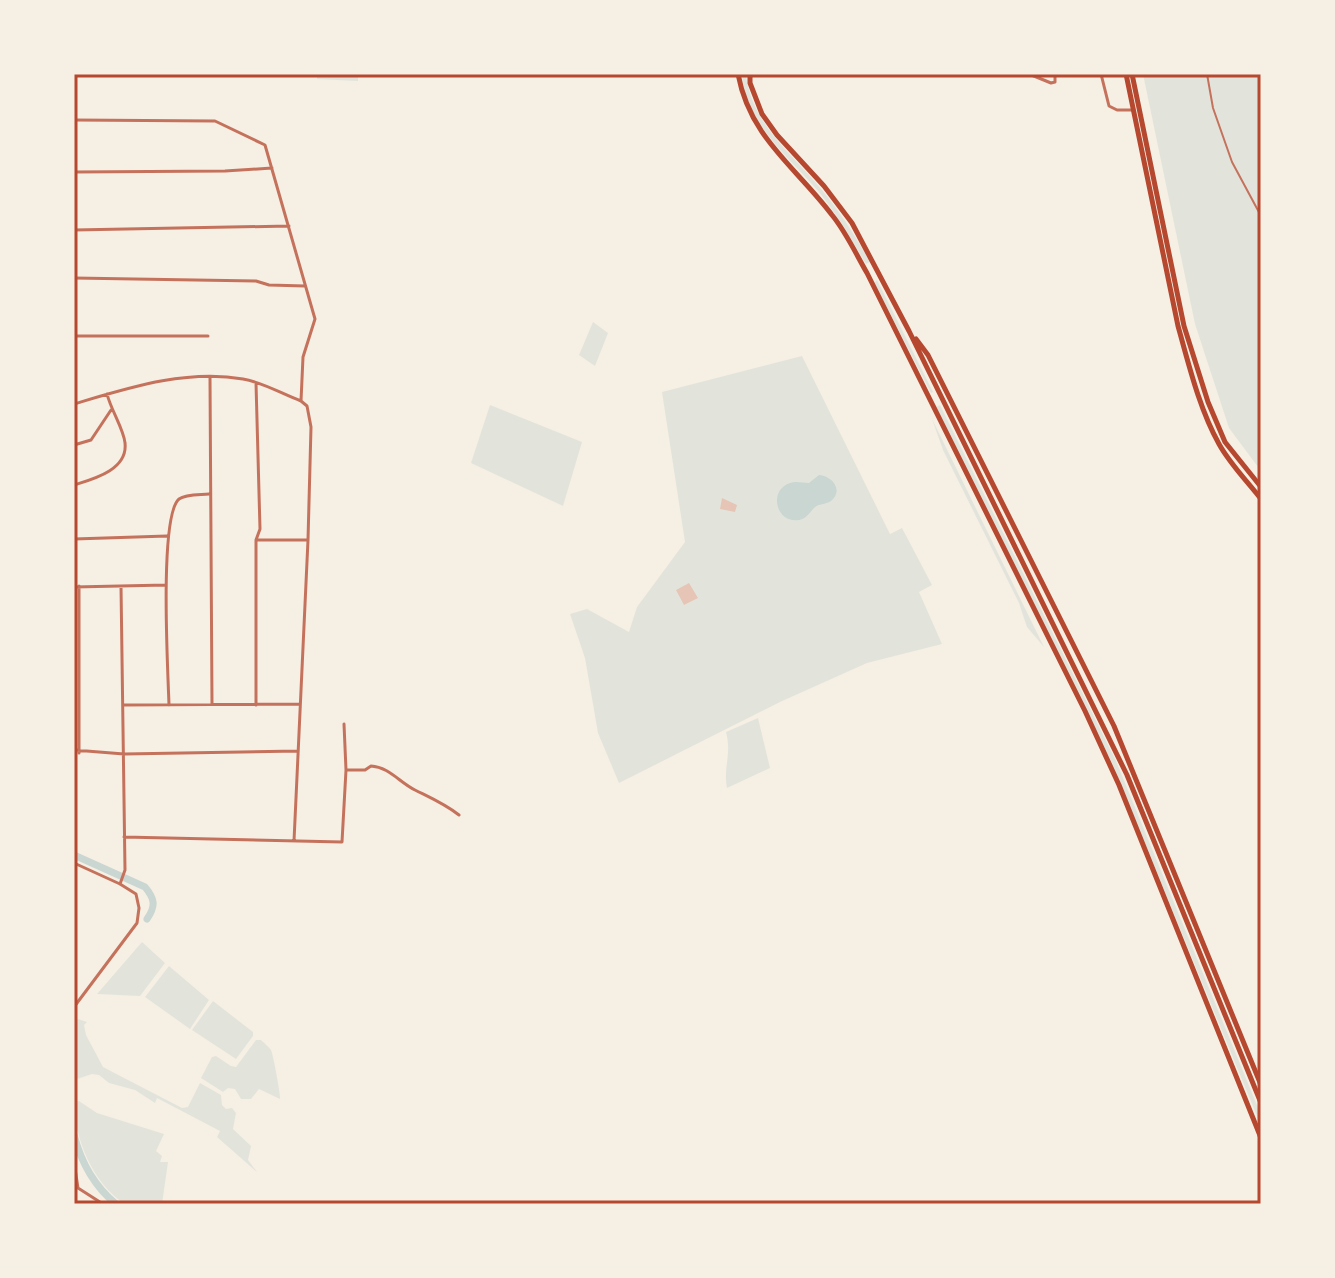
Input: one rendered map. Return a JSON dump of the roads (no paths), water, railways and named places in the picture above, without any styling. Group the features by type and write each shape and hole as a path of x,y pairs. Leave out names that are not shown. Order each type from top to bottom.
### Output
{"main road":[{"path":"738,74 746,106 762,136 835,217 867,273 933,405 1119,785 1261,1138"},
{"path":"750,74 750,83 762,114 839,204 877,267 909,331 1127,775 1261,1103"},
{"path":"1126,74 1189,367 1219,444 1261,499"},
{"path":"1132,74 1184,326 1208,402 1225,442 1261,487"},
{"path":"867,273 877,267"},
{"path":"909,331 928,355 1114,726 1261,1085"},
{"path":"933,405 943,400"}],"street":[{"path":"1029,74 1051,83 1055,82 1055,74"},
{"path":"1101,74 1109,106 1117,110 1133,110"},
{"path":"1207,74 1213,108 1232,162 1261,216"},
{"path":"74,120 215,121 265,145 315,325 303,357 301,401"},
{"path":"74,172 272,168"},
{"path":"74,230 289,226"},
{"path":"74,278 256,281 269,285 305,286"},
{"path":"74,336 208,336"},
{"path":"210,378 212,704"},
{"path":"74,404 145,383 210,378 244,379 307,406 311,427 308,540 294,841"},
{"path":"256,383 260,529 256,540 256,705"},
{"path":"74,485 102,476 117,464 124,453 125,442 107,394"},
{"path":"74,445 91,440 111,410"},
{"path":"169,705 167,536 176,502 182,497 209,494"},
{"path":"74,539 167,536"},
{"path":"256,540 308,540"},
{"path":"167,585 77,586 76,752 299,751"},
{"path":"120,884 125,870 121,586"},
{"path":"124,705 300,704"},
{"path":"124,837 342,842 346,770 344,724"},
{"path":"346,770 382,766 412,789 439,800 459,815"},
{"path":"74,863 136,894 139,908 137,923 74,1007"},
{"path":"74,1162 76,1188 103,1204"}],"waterway":[{"path":"74,855 145,887 153,903 147,919"},
{"path":"74,1135 89,1173 116,1204"}]}
